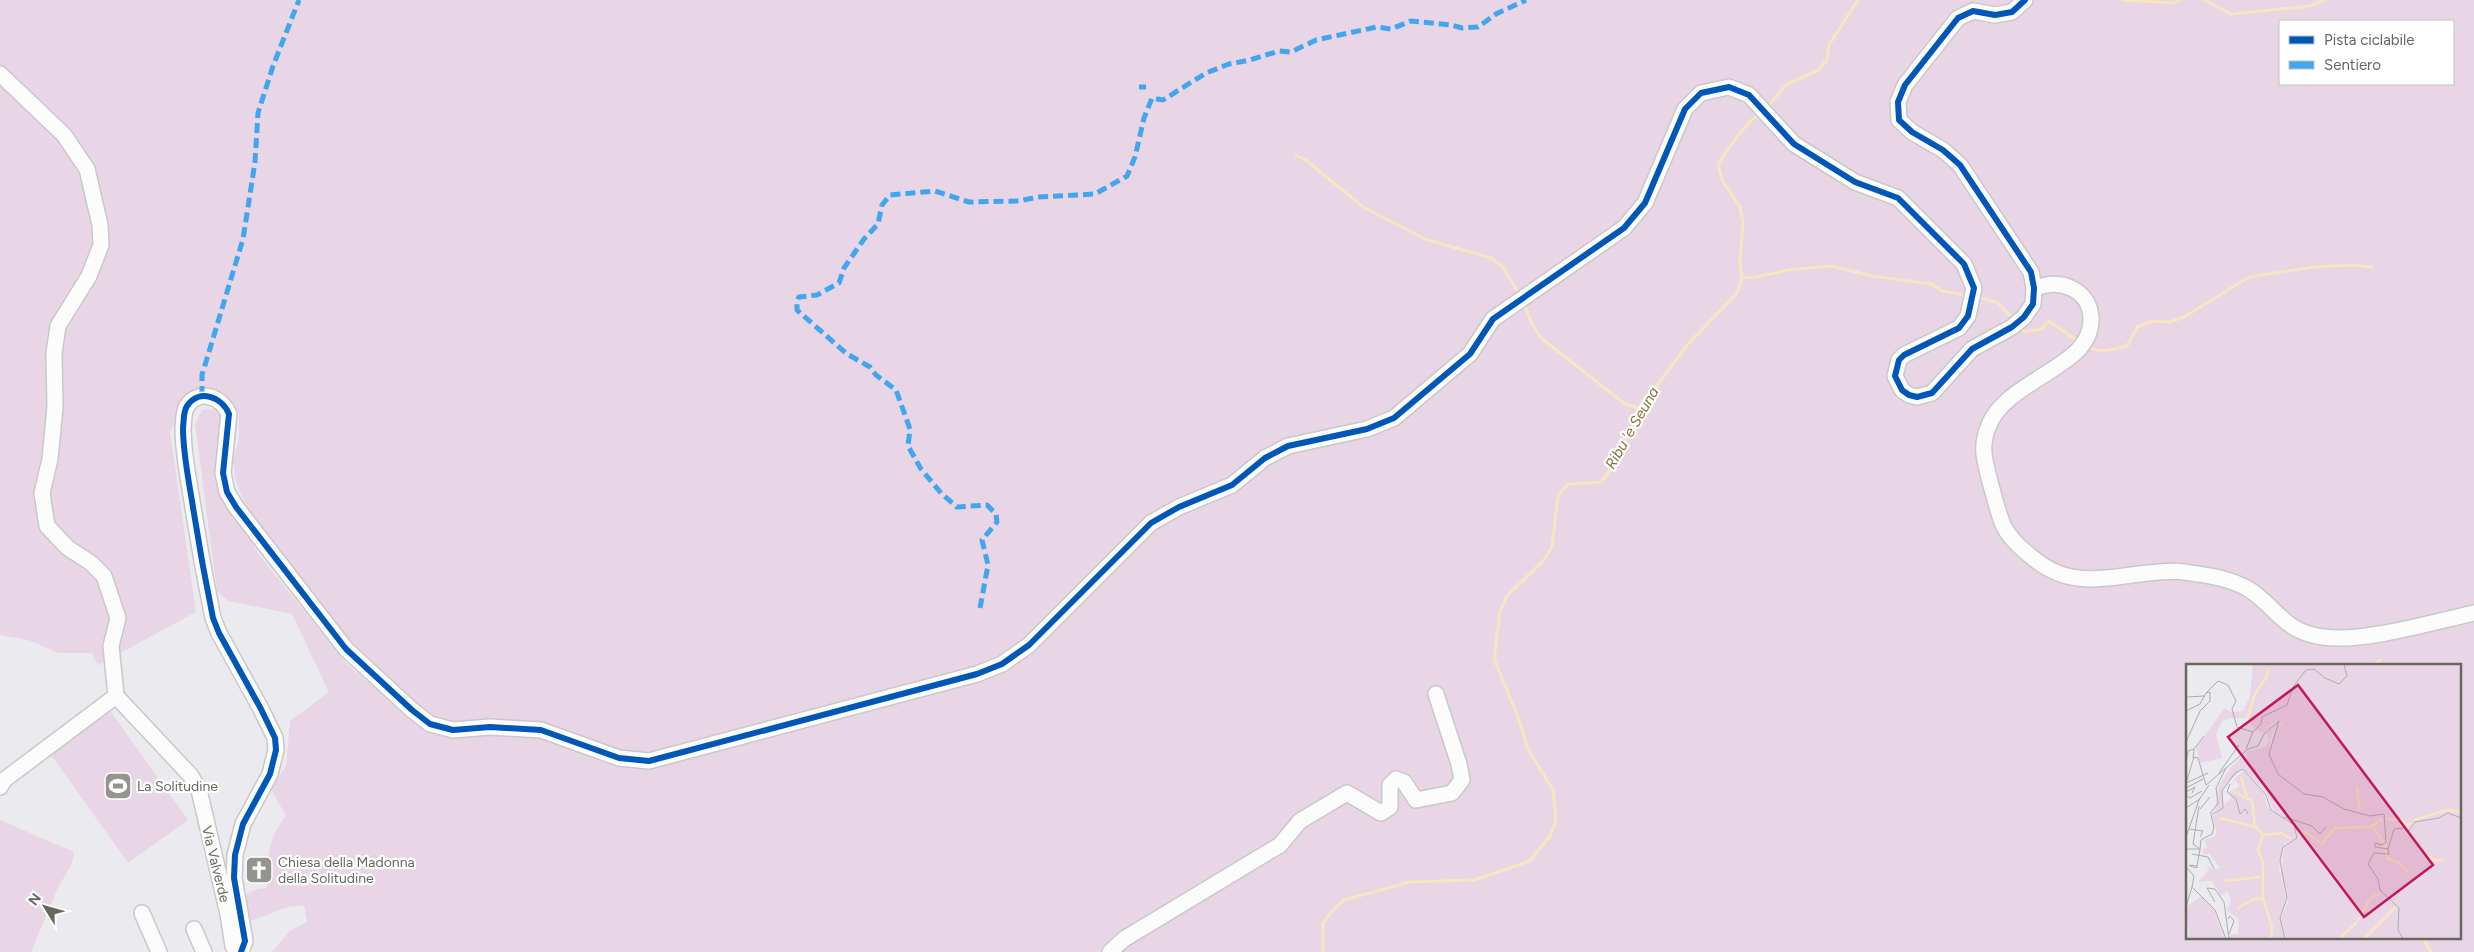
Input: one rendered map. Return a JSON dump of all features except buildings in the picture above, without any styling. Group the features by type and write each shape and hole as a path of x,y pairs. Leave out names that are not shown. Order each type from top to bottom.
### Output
{"street":[{"path":"240,952 245,941 234,878 235,855 244,824 270,774 276,750 271,729 219,633 213,618 188,476 183,431 187,407 202,396 209,396 222,403 229,414 223,473 227,492 236,508 346,649 412,710 430,724 453,730 490,727 541,730 619,758 649,762 977,674 1002,664 1029,644 1151,523 1179,506 1232,484 1264,458 1288,446 1367,429 1394,418 1470,354 1493,319 1624,228 1645,204 1685,109 1701,93 1729,87 1749,95 1794,144 1854,182 1898,198 1964,264 1974,294 1968,316 1959,328 1904,354 1899,360 1895,376 1902,390 1917,397 1932,393 1972,349 2012,327 2024,317 2032,304 2034,288 2031,272 1960,165 1943,150 1912,132 1899,120 1898,102 1905,85 1958,18 1973,11 1995,15 2012,12 2025,0"},
{"path":"0,74 64,135 87,169 100,225 101,245 89,276 58,326 54,353 56,407 50,459 42,493 47,526 68,548 91,563 104,576 118,618 111,646 116,696 4,780 0,787"},
{"path":"2034,288 2049,284 2061,284 2078,292 2089,302 2092,314 2083,343 2001,408 1990,421 1984,438 1984,455 2004,527 2016,545 2040,564 2072,579 2095,580 2181,571 2232,581 2250,590 2284,622 2301,632 2323,637 2344,638 2406,628 2474,613"},
{"path":"1110,952 1124,938 1280,845 1300,821 1347,793 1381,813 1390,807 1390,787 1396,779 1403,780 1416,800 1452,793 1462,780 1459,764 1436,694"},
{"name":"Via Valverde","path":"116,696 191,776 199,790 228,914 233,946 240,952"},
{"path":"142,913 159,952"},
{"path":"194,929 204,952"}],"shaded area":[{"path":"0,0 2474,0 2474,952 272,952 290,931 307,922 304,905 288,907 251,921 245,895 257,889 266,888 271,844 278,827 286,816 271,789 286,766 290,721 329,692 292,614 228,601 217,591 195,424 202,410 222,408 218,481 257,552 345,662 413,720 417,703 368,660 333,621 247,510 235,479 233,460 239,438 239,413 227,399 195,395 170,431 196,612 98,665 92,653 59,653 28,640 0,635"},
{"name":"La Solitudine","path":"109,709 188,820 128,863 49,752"},
{"path":"0,820 74,852 72,863 57,890 31,952 0,952"}],"waterway":[{"name":"Ribu 'e Seuna","path":"1767,107 1787,84 1817,71 1827,60 1829,45 1858,0"},
{"path":"2123,0 2173,3 2180,0"},
{"path":"2204,0 2231,14 2310,6 2325,0"},
{"name":"Ribu 'e Seuna","path":"1323,952 1323,923 1344,900 1410,882 1474,880 1530,861 1550,836 1556,821 1553,790 1528,749 1518,717 1494,659 1500,611 1507,596 1544,560 1552,547 1558,496 1568,484 1601,482 1611,469 1650,395 1687,345 1737,293 1742,278 1740,261 1743,223 1740,207 1722,180 1718,164 1742,130 1760,113"},
{"path":"1296,155 1306,160 1363,207 1425,239 1491,258 1503,267 1519,294"},
{"path":"2087,346 2102,351 2127,346 2137,327 2153,321 2170,322 2184,317 2249,277 2313,267 2351,265 2372,267"},
{"path":"1742,278 1788,270 1831,266 1872,276 1931,284 1942,291 1969,296"},
{"path":"1977,297 1998,303 2013,319"},
{"path":"1524,304 1532,324 1541,338 1625,404 1642,409"},
{"path":"2019,326 2025,332 2041,329 2049,321 2079,342"},
{"path":"2375,664 2380,660"},
{"path":"2424,940 2431,952"}],"marked path":[{"path":"202,396 202,375 243,239 255,162 258,113 273,66 299,0"},
{"path":"980,608 988,565 982,540 997,522 996,514 987,505 957,507 941,493 921,469 908,446 910,429 896,390 876,375 870,367 847,354 797,310 799,297 817,295 839,283 844,268 864,239 878,224 882,205 890,195 935,191 969,202 1019,201 1038,197 1095,194 1127,176 1135,157 1144,118 1152,98 1163,100 1206,73 1229,64 1279,51 1291,52 1316,40 1377,27 1391,29 1411,21 1462,28 1478,27 1496,14 1526,0"},
{"path":"1139,87 1146,87"}],"cycle path":[{"path":"241,952 245,941 234,878 235,855 243,824 270,774 276,750 275,738 219,633 213,618 187,474 184,446 183,428 185,411 192,400 204,396 216,399 226,408 229,414 223,473 227,492 236,507 346,649 412,710 430,724 453,730 490,727 541,730 619,758 649,761 977,674 1002,664 1029,645 1151,523 1179,507 1232,485 1265,458 1288,446 1367,429 1394,418 1470,354 1493,319 1624,228 1645,203 1685,109 1701,93 1729,87 1749,95 1794,144 1855,182 1898,198 1964,264 1974,288 1968,316 1959,328 1904,355 1899,360 1895,376 1902,390 1909,395 1917,397 1932,393 1972,349 2012,327 2024,317 2033,304 2034,288 2031,272 1960,165 1943,150 1912,132 1899,120 1898,102 1905,85 1958,18 1973,11 1995,15 2012,12 2025,0"}],"place":[{"name":"La Solitudine","path":"118,786"},
{"name":"Chiesa della Madonna della Solitudine","path":"259,870"}]}
